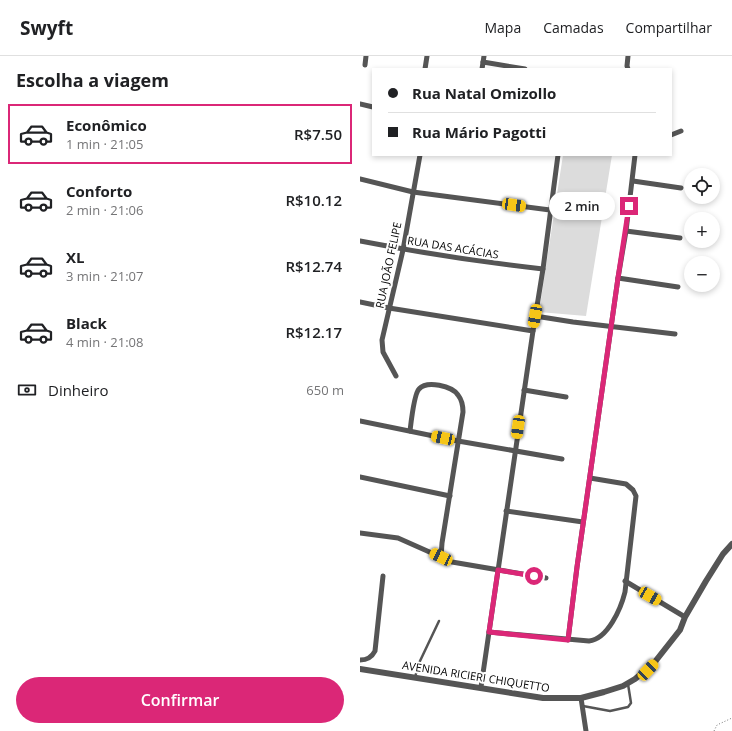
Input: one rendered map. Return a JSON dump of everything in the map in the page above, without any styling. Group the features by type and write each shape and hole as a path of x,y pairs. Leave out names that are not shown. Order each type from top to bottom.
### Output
{"street":[{"path":"365,66 366,56"},
{"path":"425,68 427,56"},
{"path":"482,68 484,56"},
{"path":"628,56 628,68"},
{"path":"483,62 519,68"},
{"path":"360,104 372,107"},
{"path":"672,135 681,131"},
{"name":"RUA JOÃO FELIPE","path":"396,376 383,352 382,340 388,308 403,250 420,156"},
{"path":"481,687 543,269 558,156"},
{"path":"568,640 611,326 633,181 635,156"},
{"path":"360,179 413,192 550,210"},
{"path":"633,181 681,188"},
{"path":"626,231 680,238"},
{"name":"RUA DAS ACÁCIAS","path":"360,241 403,250 543,269"},
{"path":"618,278 678,287"},
{"path":"360,302 388,308 533,331"},
{"path":"535,316 674,334"},
{"path":"410,431 417,391 420,387 424,385 446,386 453,389 458,394 462,402 464,412 458,441 441,557"},
{"path":"524,390 566,397"},
{"path":"360,421 458,441 562,458"},
{"path":"360,477 450,496"},
{"path":"489,632 568,640 589,640 598,638 607,630 623,600 625,592 625,581 636,496 634,490 626,484 590,478"},
{"path":"506,511 584,522"},
{"path":"360,533 398,538 452,562 546,578"},
{"name":"AVENIDA RICIERI CHIQUETTO","path":"360,669 544,698 581,698 604,692 628,683 648,670 680,630 685,617 720,559 732,544"},
{"path":"360,660 368,658 373,655 375,651 383,576"},
{"path":"625,581 685,617"},
{"path":"581,698 586,731"}],"lane":[{"path":"414,677 439,621"},
{"path":"582,706 610,711 628,707 631,704 628,683"}],"path":[{"path":"714,731 717,725 732,718"}],"shaded area":[{"path":"563,156 612,156 586,316 539,312"}],"route":[{"path":"534,576 498,570 489,632 568,640 577,567 629,206"}]}
